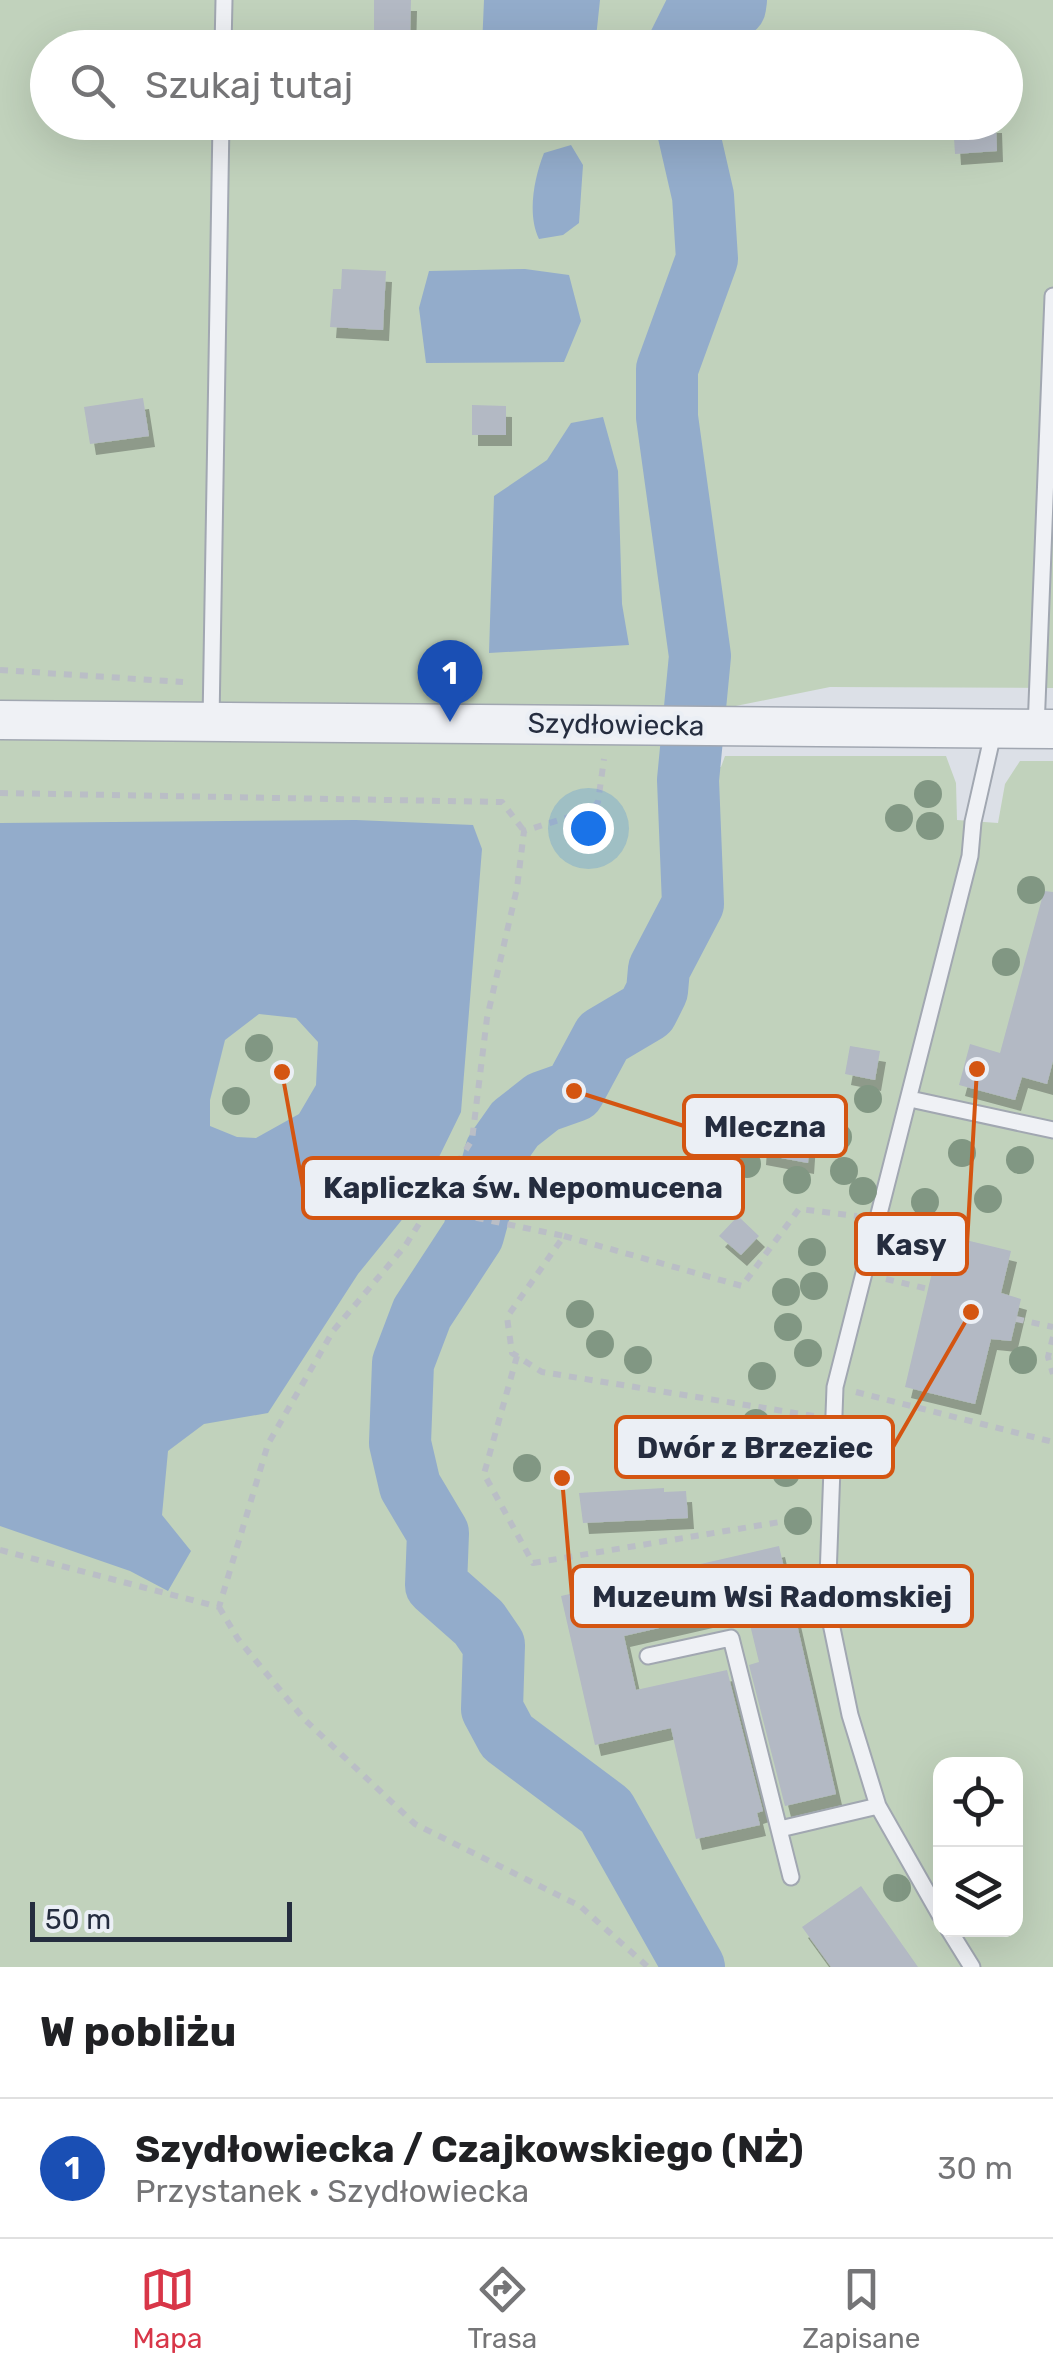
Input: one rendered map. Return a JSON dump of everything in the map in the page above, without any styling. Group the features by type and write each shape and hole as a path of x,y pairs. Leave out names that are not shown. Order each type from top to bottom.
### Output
{"street":[{"name":"Szydłowiecka","path":"0,720 1044,729"}],"lane":[{"path":"223,30 224,0"},
{"path":"211,722 222,140"},
{"path":"1044,729 1053,296"},
{"path":"933,1903 878,1806 850,1715 827,1604 835,1387 970,856 973,822 994,729"},
{"path":"910,1099 1053,1130"},
{"path":"648,1656 732,1638 791,1877"},
{"path":"780,1830 878,1806"},
{"path":"953,1937 972,1967"}],"path":[{"path":"524,832 591,810 598,802 615,724"},
{"path":"0,793 502,802 524,832 517,888 487,1018 472,1140 405,1246 333,1331 268,1444 219,1606"},
{"path":"429,1208 564,1236 742,1286 800,1209 879,1218"},
{"path":"564,1236 507,1317 512,1353 542,1372 834,1419"},
{"path":"864,1274 928,1289"},
{"path":"1016,1319 1053,1327"},
{"path":"1053,1337 1048,1357 1053,1374"},
{"path":"518,1356 484,1474 533,1563 831,1514"},
{"path":"835,1387 1051,1440"},
{"path":"0,1550 219,1606 238,1639 304,1719 415,1824 580,1906 648,1967"}],"green space":[{"path":"0,0 1053,0 1053,688 830,687 716,710 713,767 721,767 725,756 946,756 956,783 957,820 998,823 1005,784 1020,761 1053,761 1053,1967 0,1967"}],"water":[{"path":"484,0 600,0 597,30 483,30"},
{"path":"571,145 583,165 579,223 563,235 539,239 533,208 540,163 544,153"},
{"path":"525,269 569,275 581,321 564,362 426,363 419,308 429,271"},
{"path":"603,417 618,471 622,604 629,645 489,653 494,496 547,460 571,423"},
{"path":"356,820 473,825 482,849 461,1112 418,1200 358,1274 268,1413 204,1424 168,1451 162,1515 191,1551 168,1591 130,1571 0,1526 0,823","holes":["259,1014 296,1018 318,1042 316,1085 299,1114 256,1138 237,1137 210,1126 210,1100 225,1040"]}],"building":[{"path":"374,0 411,0 410,30 374,30"},
{"path":"954,140 997,140 997,151 955,154"},
{"path":"342,269 386,271 383,330 330,327 333,289 341,289"},
{"path":"143,398 149,436 90,444 84,407"},
{"path":"472,405 506,406 506,435 472,435"},
{"path":"1044,891 1053,892 1053,1061 1047,1084 1022,1077 1015,1100 959,1085 970,1044 1000,1053"},
{"path":"850,1046 880,1051 875,1080 845,1074"},
{"path":"762,1125 790,1127 790,1133 810,1134 808,1163 760,1154"},
{"path":"738,1216 759,1236 741,1255 719,1236"},
{"path":"941,1234 1011,1251 1001,1293 1021,1299 1011,1341 991,1339 975,1404 905,1387"},
{"path":"664,1488 664,1492 686,1491 688,1518 583,1523 579,1493"},
{"path":"779,1546 836,1794 785,1806 749,1665 759,1662 746,1608 624,1636 636,1690 727,1670 763,1811 757,1813 760,1825 696,1839 671,1728 595,1745 561,1596"},
{"path":"861,1886 918,1967 831,1967 802,1927"}],"waterway":[{"path":"686,30 695,12 735,7 736,0"},
{"path":"690,140 703,196 707,259 667,369 667,417 700,656 688,780 693,904 659,969 657,991 647,1011 603,1037 574,1091 543,1102 515,1124 496,1151 473,1235 422,1313 403,1363 400,1443 410,1486 438,1533 436,1585 479,1623 494,1645 492,1709 507,1737 606,1811 694,1967"}],"place":[{"name":"Szydłowiecka / Czajkowskiego (NŻ)","path":"450,722"},
{"name":"Kasy","path":"977,1069"},
{"name":"Kapliczka św. Nepomucena","path":"282,1072"},
{"name":"Mleczna","path":"574,1091"},
{"name":"Dwór z Brzeziec","path":"971,1312"},
{"name":"Muzeum Wsi Radomskiej","path":"562,1478"}]}
